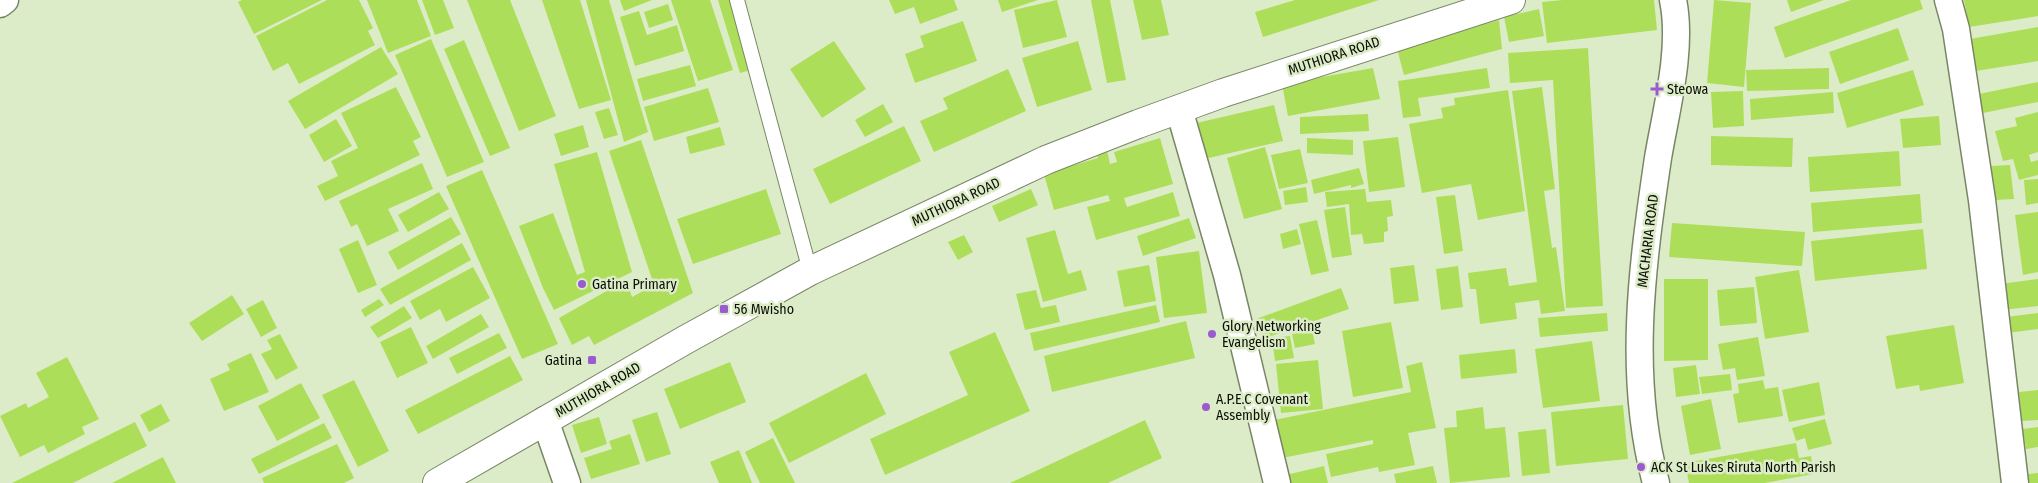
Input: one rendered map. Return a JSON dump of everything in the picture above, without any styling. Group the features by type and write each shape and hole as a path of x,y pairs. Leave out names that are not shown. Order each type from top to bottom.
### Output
{"street":[{"path":"0,4 6,0"},
{"name":"MUTHIORA ROAD","path":"437,483 810,271 1046,160 1179,109 1511,0"},
{"name":"MACHARIA ROAD","path":"1656,483 1644,427 1639,368 1640,299 1658,158 1670,99 1675,41 1674,0"},
{"path":"1948,0 1956,29 1982,200 2015,483"},
{"path":"1179,109 1227,275 1277,483"},
{"path":"545,420 567,483"}],"lane":[{"path":"737,0 810,271"}],"building":[{"path":"242,0 322,0 254,34 238,2"},
{"path":"327,0 359,0 373,28 368,31 375,45 299,84 288,63 273,71 256,36"},
{"path":"367,0 417,0 431,36 388,53"},
{"path":"422,0 443,0 454,28 435,35"},
{"path":"467,0 510,0 556,116 519,131"},
{"path":"542,0 580,0 611,100 579,109"},
{"path":"586,0 609,0 648,132 624,142"},
{"path":"620,0 652,0 624,11"},
{"path":"671,0 710,0 733,70 698,81"},
{"path":"718,0 731,0 751,70 740,73"},
{"path":"889,0 954,0 958,10 920,24 914,7 895,14"},
{"path":"998,0 1038,0 1002,12"},
{"path":"1057,0 1067,37 1023,48 1014,10"},
{"path":"1091,0 1110,0 1126,80 1107,83"},
{"path":"1133,0 1161,0 1169,35 1142,40"},
{"path":"1295,0 1379,0 1263,37 1255,12"},
{"path":"1563,0 1654,0 1657,30 1547,43 1542,2"},
{"path":"1714,0 1751,3 1744,87 1707,83"},
{"path":"1787,0 1824,0 1791,12"},
{"path":"1851,0 1920,0 1923,9 1785,58 1774,27"},
{"path":"1964,0 2038,0 2038,16 1969,27"},
{"path":"668,4 673,20 649,28 644,12"},
{"path":"1539,9 1544,36 1509,42 1504,17"},
{"path":"639,11 647,35 677,25 684,51 635,66 620,17"},
{"path":"1499,20 1502,49 1404,75 1397,49"},
{"path":"963,21 977,61 915,83 905,54 924,47 920,36"},
{"path":"2038,27 2038,61 1976,71 1970,39"},
{"path":"1898,28 1909,60 1840,84 1829,52"},
{"path":"431,39 484,162 447,177 395,55"},
{"path":"464,40 510,148 490,156 444,49"},
{"path":"834,41 866,89 822,118 790,69"},
{"path":"1078,41 1092,90 1037,107 1022,58"},
{"path":"381,47 398,74 305,129 288,101"},
{"path":"1588,48 1603,306 1566,308 1553,80 1510,83 1508,53"},
{"path":"690,65 696,86 643,101 637,79"},
{"path":"1373,68 1380,99 1288,116 1282,84"},
{"path":"1487,68 1490,88 1418,98 1421,116 1403,118 1398,81"},
{"path":"1829,68 1829,89 1747,91 1746,70"},
{"path":"1008,69 1026,111 934,152 920,121 948,109 943,98"},
{"path":"1913,70 1924,105 1847,128 1837,93"},
{"path":"2038,82 2038,102 1973,115 1969,96"},
{"path":"396,87 421,137 413,141 420,155 325,201 317,186 338,176 331,161 358,148 341,113"},
{"path":"1542,87 1555,189 1544,191 1552,248 1556,247 1565,311 1541,314 1539,300 1515,303 1517,319 1480,324 1476,289 1470,289 1468,273 1506,268 1509,286 1537,282 1512,91"},
{"path":"708,88 719,122 654,141 644,107"},
{"path":"1508,90 1525,211 1478,220 1471,184 1422,193 1409,124 1443,118 1441,108 1455,105 1454,98"},
{"path":"1743,91 1744,126 1713,128 1711,92"},
{"path":"1833,92 1834,113 1751,120 1750,99"},
{"path":"883,104 893,122 865,137 855,120"},
{"path":"1274,105 1283,141 1200,160 1192,124"},
{"path":"609,108 618,135 604,139 595,112"},
{"path":"2038,112 2038,152 2029,155 2031,162 2038,160 2038,175 2019,180 2013,159 2003,161 1995,131 2017,126 2015,118"},
{"path":"1368,114 1369,131 1300,134 1300,117"},
{"path":"1939,116 1941,145 1903,148 1900,119"},
{"path":"336,119 352,146 324,162 309,135"},
{"path":"583,125 589,147 561,156 554,134"},
{"path":"904,126 921,161 830,204 813,169"},
{"path":"720,127 725,145 690,154 686,137"},
{"path":"1711,136 1793,138 1792,167 1711,165"},
{"path":"1398,137 1405,187 1369,192 1363,141"},
{"path":"1160,138 1173,184 1124,198 1127,207 1173,192 1180,216 1096,240 1087,207 1110,201 1108,195 1054,210 1044,174 1098,158 1096,153 1107,150 1110,164 1117,162 1114,152"},
{"path":"1307,138 1353,140 1353,155 1307,153"},
{"path":"641,140 693,293 594,345 589,336 572,345 559,318 626,280 632,297 654,285 609,151"},
{"path":"1265,147 1282,209 1244,219 1227,158"},
{"path":"1300,149 1308,183 1279,189 1271,155"},
{"path":"1899,151 1901,186 1810,192 1808,157"},
{"path":"597,152 632,272 554,310 543,288 519,226 553,213 577,275 585,272 554,164"},
{"path":"422,163 433,189 388,209 399,231 367,246 357,224 351,227 339,201"},
{"path":"2010,165 2014,199 1995,200 1991,166"},
{"path":"1359,168 1364,184 1351,188 1351,185 1314,194 1311,180"},
{"path":"482,170 558,344 522,359 446,186"},
{"path":"2038,179 2038,203 2026,205 2024,180"},
{"path":"1306,187 1308,202 1285,205 1283,191"},
{"path":"766,189 781,234 693,264 677,219"},
{"path":"1031,189 1038,205 999,222 992,206"},
{"path":"1365,189 1367,202 1391,200 1393,216 1387,217 1388,231 1384,232 1384,242 1364,244 1362,234 1351,235 1349,204 1327,207 1325,192"},
{"path":"439,192 449,209 408,232 398,215"},
{"path":"1920,194 1922,223 1813,232 1811,203"},
{"path":"1455,195 1463,251 1444,254 1436,197"},
{"path":"1345,207 1352,255 1332,258 1324,210"},
{"path":"2038,212 2038,272 2023,275 2015,215"},
{"path":"451,217 461,234 398,270 388,252"},
{"path":"1189,218 1196,238 1143,256 1137,236"},
{"path":"1317,220 1329,271 1311,275 1299,224"},
{"path":"1672,223 1805,232 1802,266 1669,257"},
{"path":"1297,229 1301,244 1283,249 1280,234"},
{"path":"1923,229 1927,269 1815,281 1811,241"},
{"path":"1055,230 1068,274 1081,270 1087,290 1043,302 1026,238"},
{"path":"964,235 973,252 958,260 948,242"},
{"path":"358,240 377,285 358,293 339,249"},
{"path":"462,243 471,260 390,305 380,289"},
{"path":"1199,251 1207,313 1164,318 1156,257"},
{"path":"1149,265 1156,301 1124,307 1117,271"},
{"path":"1414,265 1419,301 1394,304 1390,268"},
{"path":"1458,266 1463,307 1441,310 1436,269"},
{"path":"473,267 490,298 446,322 440,309 420,320 410,301"},
{"path":"1799,270 1809,332 1765,339 1755,277"},
{"path":"1664,279 1708,279 1708,360 1664,361"},
{"path":"2038,279 2038,306 2002,310 2000,284"},
{"path":"1754,287 1757,323 1720,326 1717,290"},
{"path":"1341,288 1349,309 1263,339 1256,319"},
{"path":"1036,290 1041,308 1056,305 1060,322 1025,330 1016,294"},
{"path":"232,295 244,314 202,341 189,323"},
{"path":"379,299 384,305 365,317 361,310"},
{"path":"263,300 277,328 261,337 246,309"},
{"path":"1156,305 1160,322 1034,351 1030,333"},
{"path":"404,306 412,318 378,338 370,327"},
{"path":"1607,313 1608,331 1540,337 1538,318"},
{"path":"2038,313 2038,329 2008,333 2006,317"},
{"path":"481,314 489,327 433,359 426,346"},
{"path":"1186,321 1195,358 1052,392 1044,356"},
{"path":"1391,322 1403,388 1353,397 1342,331"},
{"path":"1954,325 1964,383 1920,391 1919,385 1896,389 1886,336"},
{"path":"411,327 428,363 397,378 380,342"},
{"path":"1312,330 1315,344 1295,348 1292,334"},
{"path":"995,332 1030,411 885,475 870,439 968,395 949,352"},
{"path":"499,333 507,348 457,374 449,358"},
{"path":"280,334 298,368 276,380 261,354 272,349 267,340"},
{"path":"1290,336 1294,358 1275,361 1272,338"},
{"path":"1758,337 1765,376 1737,380 1735,368 1723,370 1718,344"},
{"path":"1592,341 1600,401 1543,408 1535,349"},
{"path":"1515,349 1517,373 1461,379 1459,355"},
{"path":"251,353 269,392 224,411 210,379 230,370 227,364"},
{"path":"510,356 523,380 418,434 405,410"},
{"path":"67,357 99,419 82,427 85,434 48,453 44,445 20,457 0,416 26,403 28,408 49,397 36,373"},
{"path":"1318,360 1323,409 1281,413 1276,364"},
{"path":"730,362 746,402 680,429 664,389"},
{"path":"1422,362 1436,428 1408,433 1415,465 1379,472 1378,467 1331,477 1326,454 1373,444 1373,440 1282,458 1274,420 1411,392 1406,366"},
{"path":"1696,365 1700,394 1676,397 1673,368"},
{"path":"866,373 886,414 789,463 769,423"},
{"path":"1730,374 1732,390 1702,394 1699,377"},
{"path":"354,380 389,451 358,467 322,395"},
{"path":"1763,380 1765,389 1778,387 1783,416 1738,423 1733,394 1739,393 1738,384"},
{"path":"1819,382 1825,415 1789,422 1782,390"},
{"path":"301,383 320,418 277,441 258,406"},
{"path":"2038,390 2038,420 2022,421 2019,392"},
{"path":"1711,399 1721,449 1690,455 1681,406"},
{"path":"161,404 170,421 149,432 140,415"},
{"path":"1623,405 1628,459 1556,466 1551,412"},
{"path":"1483,407 1485,429 1505,427 1510,477 1450,483 1444,428 1457,427 1456,411"},
{"path":"657,412 671,454 646,462 632,420"},
{"path":"599,417 607,444 581,453 572,425"},
{"path":"1825,419 1832,444 1808,450 1805,438 1796,441 1792,428"},
{"path":"1145,420 1162,458 1108,483 1010,483"},
{"path":"135,422 147,446 73,483 12,483"},
{"path":"324,423 332,438 259,474 251,459"},
{"path":"2038,427 2038,447 2026,449 2023,429"},
{"path":"1546,429 1550,473 1522,476 1518,432"},
{"path":"630,434 640,464 591,479 584,458 612,449 609,441"},
{"path":"773,438 795,483 760,483 745,452"},
{"path":"1796,443 1799,458 1811,456 1814,474 1765,483 1689,483 1685,463"},
{"path":"337,444 354,478 344,483 264,483 262,478"},
{"path":"739,450 752,483 719,483 710,462"},
{"path":"163,457 176,483 112,483"},
{"path":"1324,466 1328,483 1288,483 1286,475"},
{"path":"1433,466 1437,483 1396,483 1394,474"},
{"path":"2038,473 2038,483 2029,483 2028,474"}],"place":[{"name":"Steowa","path":"1657,89"},
{"name":"Gatina Primary","path":"582,284"},
{"name":"56 Mwisho","path":"724,309"},
{"name":"Glory Networking Evangelism","path":"1212,334"},
{"name":"Gatina","path":"592,360"},
{"name":"A.P.E.C Covenant Assembly","path":"1206,407"},
{"name":"ACK St Lukes Riruta North Parish","path":"1641,467"}]}
